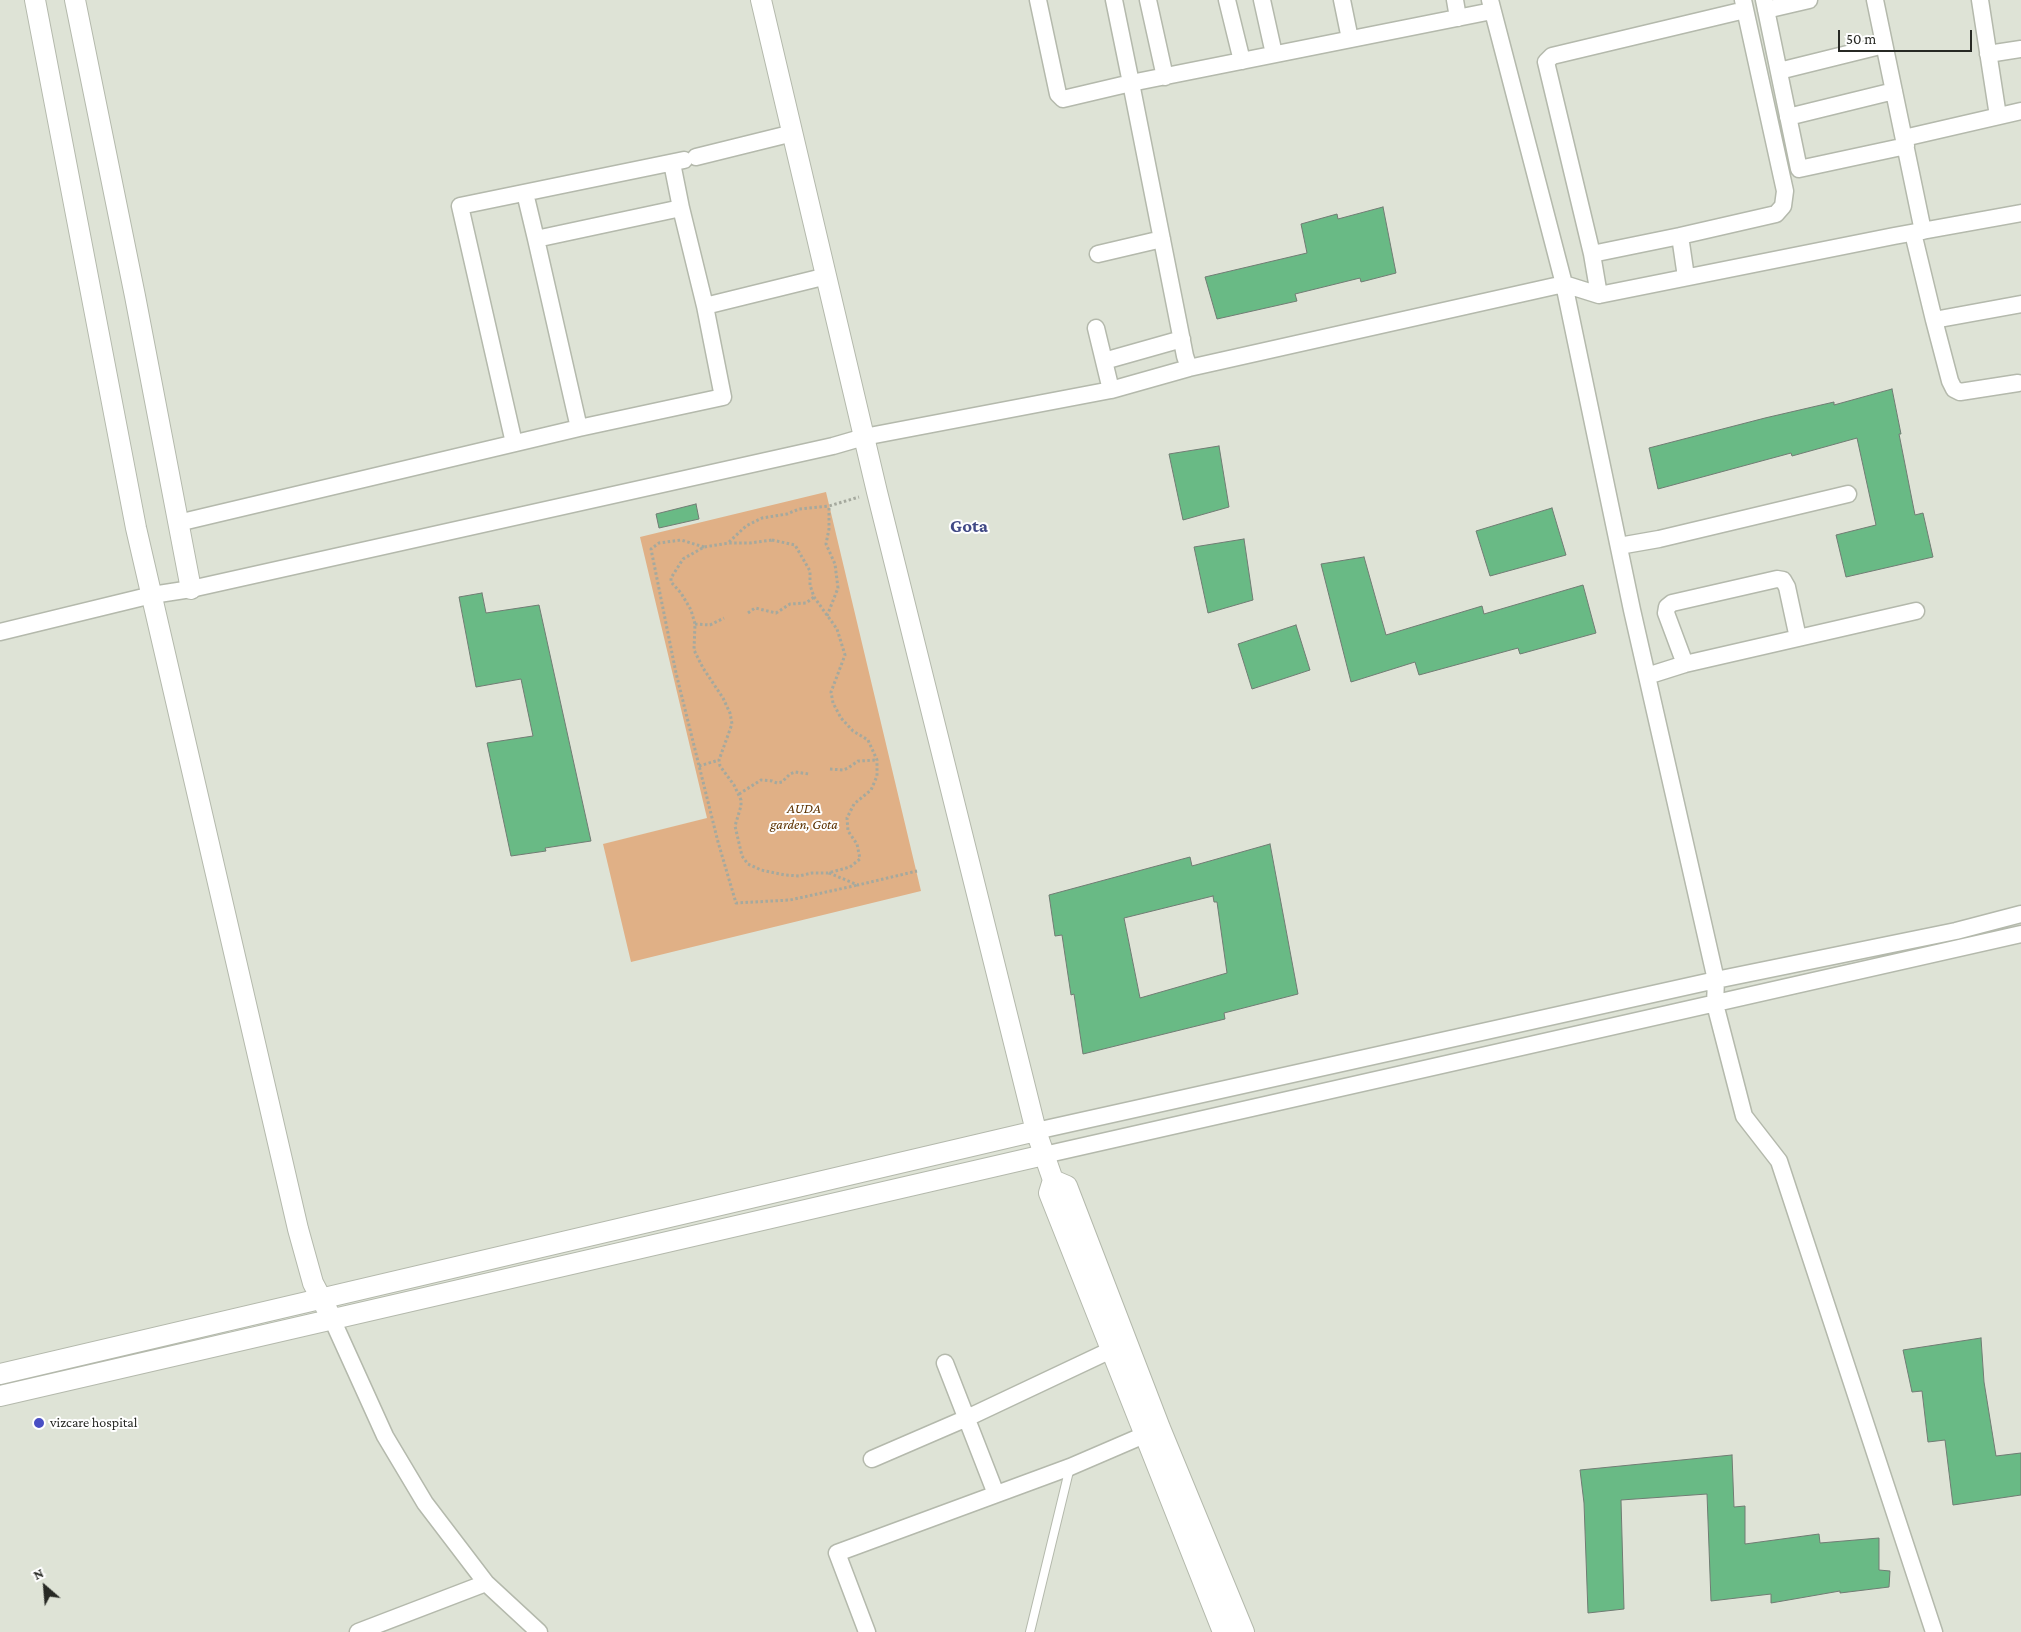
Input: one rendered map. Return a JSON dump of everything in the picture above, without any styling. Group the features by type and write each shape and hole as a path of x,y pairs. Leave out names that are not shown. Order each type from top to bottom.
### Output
{"street":[{"path":"35,0 136,528 298,1229 313,1283 332,1319 385,1436 425,1503 486,1583 539,1632"},
{"path":"75,0 191,589"},
{"path":"761,0 877,492 1036,1131 1053,1180 1049,1193 1111,1350 1153,1431 1244,1632"},
{"path":"1038,0 1058,94 1063,99 1164,76 1458,18 1491,6 1564,284 1647,676 1716,980 1714,1004 1744,1116 1779,1161 1934,1632"},
{"path":"1114,0 1189,368"},
{"path":"1148,0 1164,76"},
{"path":"1227,0 1242,61"},
{"path":"1262,0 1274,54"},
{"path":"1342,0 1350,40"},
{"path":"1455,0 1458,18"},
{"path":"1809,0 1765,5 1799,169 2021,111"},
{"path":"1875,0 1905,142 1918,232 1934,320 1950,381 1954,389 1960,392 2018,382"},
{"path":"1983,1 1988,54 1998,116"},
{"path":"1592,254 1776,214 1783,206 1785,191 1744,5 1552,56 1546,62 1592,254 1599,295"},
{"path":"1779,71 1884,45"},
{"path":"1988,54 2021,49"},
{"path":"1788,117 1894,91"},
{"path":"514,443 460,206 684,160 793,133"},
{"path":"178,523 514,443 723,397 705,306 681,208 684,160"},
{"path":"524,193 580,428"},
{"path":"536,239 681,208"},
{"path":"0,632 152,594 191,589 833,446 864,437 1111,390 1189,368 1564,284 1599,295 2021,213"},
{"path":"1680,236 1686,277"},
{"path":"1098,254 1162,239"},
{"path":"705,306 827,276"},
{"path":"1934,320 2021,304"},
{"path":"1096,328 1111,390"},
{"path":"1104,361 1182,339"},
{"path":"1619,546 1658,539 1848,494"},
{"path":"1685,664 1666,613 1667,607 1672,603 1777,579 1782,580 1787,587 1798,638"},
{"path":"1647,676 1685,664 1916,611"},
{"path":"0,1374 1036,1131 1716,980 1956,931 2021,914"},
{"path":"0,1396 1044,1155 2021,934"},
{"path":"1053,1180 1067,1186 1223,1632"},
{"path":"872,1459 967,1418 1111,1350"},
{"path":"945,1363 996,1494"},
{"path":"867,1632 837,1553 1070,1468 1153,1431"},
{"path":"358,1632 486,1583"}],"lane":[{"path":"1030,1632 1070,1468"}],"path":[{"path":"729,543 746,526 762,518 787,514 799,509 829,506 877,492"},
{"path":"827,616 838,588 835,564 826,544 829,529 829,506"},
{"path":"704,547 681,540 659,543 651,549 676,672 736,903 790,900 917,871"},
{"path":"772,540 795,545 810,571 810,585 814,597 837,629 845,655 831,692 833,702 841,718 853,731 868,740 877,760 877,776 871,790 854,804 847,818 848,830 857,844 860,859 850,867 828,873 812,873 799,876 785,875 761,870 748,864 742,856 736,838 735,826 742,806 739,794 724,773 720,760 732,724 723,698 703,668 694,650 695,624 691,610 681,593 671,582 671,578 683,559 704,547 772,540"},
{"path":"748,613 755,608 776,613 790,604 806,603 814,597"},
{"path":"695,624 710,625 724,618"},
{"path":"699,766 720,760"},
{"path":"830,769 843,770 858,761 877,760"},
{"path":"739,794 760,780 777,783 782,782 788,775 795,772 809,774"},
{"path":"828,873 858,886"}],"green space":[{"name":"AUDA garden, Gota","path":"826,492 921,891 631,962 603,844 707,818 640,537"}],"building":[{"path":"1383,207 1396,273 1361,282 1360,278 1295,294 1297,301 1217,319 1205,277 1307,253 1301,224 1337,214 1338,219"},
{"path":"1892,389 1915,515 1923,513 1933,557 1846,577 1836,535 1876,525 1857,438 1792,456 1791,453 1658,489 1649,448 1834,402 1834,405"},
{"path":"1219,446 1229,507 1183,520 1169,454"},
{"path":"696,504 699,519 659,528 656,514"},
{"path":"1552,508 1566,555 1490,576 1476,531"},
{"path":"1244,539 1253,600 1208,613 1194,547"},
{"path":"1364,557 1386,635 1482,606 1484,614 1583,585 1596,633 1520,654 1518,648 1419,675 1415,662 1351,682 1321,564"},
{"path":"482,593 486,613 539,605 591,841 545,848 546,851 511,856 487,743 533,736 521,679 476,687 459,597"},
{"path":"1296,625 1310,670 1252,689 1238,644"},
{"path":"1270,844 1298,994 1224,1013 1225,1019 1083,1054 1074,994 1071,995 1062,935 1055,936 1049,895 1190,857 1192,866","holes":["1213,896 1214,902 1217,902 1227,973 1140,998 1124,918"]},
{"path":"1981,1338 1984,1382 1996,1456 2021,1453 2021,1495 1953,1505 1945,1440 1928,1442 1922,1391 1912,1392 1903,1350"},
{"path":"1732,1455 1734,1507 1745,1506 1745,1544 1819,1534 1820,1543 1879,1538 1879,1570 1890,1571 1889,1587 1840,1593 1840,1591 1771,1603 1771,1594 1711,1601 1707,1494 1621,1500 1624,1609 1588,1613 1584,1503 1580,1470"}],"place":[{"name":"vizcare hospital","path":"39,1423"}],"district":[{"name":"Gota","path":"969,526"}]}
